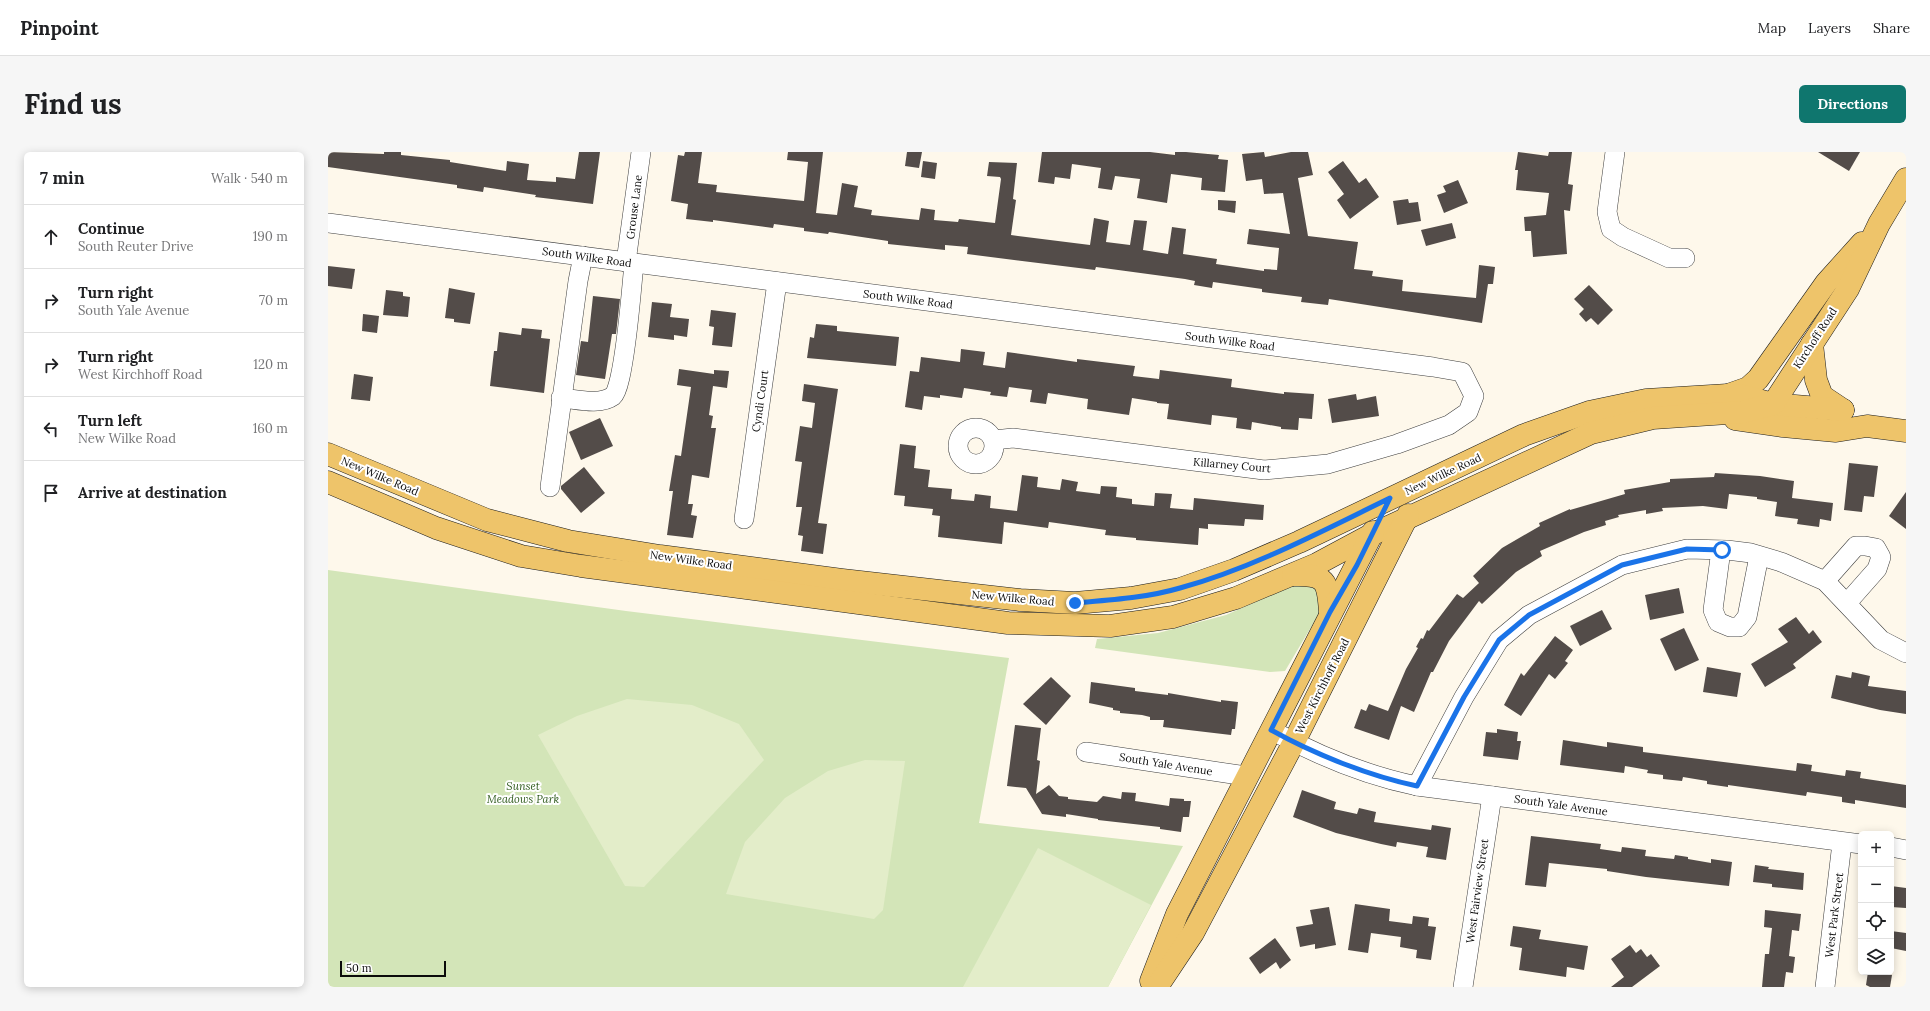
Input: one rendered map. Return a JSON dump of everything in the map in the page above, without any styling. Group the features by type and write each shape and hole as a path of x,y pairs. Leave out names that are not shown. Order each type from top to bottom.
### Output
{"main road":[{"name":"Kirchoff Road","path":"1770,413 1848,289 1879,224 1906,179"},
{"name":"Kirchoff Road","path":"1725,404 1758,379 1826,283 1879,224"},
{"path":"1770,413 1771,394 1775,380 1831,293 1837,270"},
{"path":"1812,344 1816,380 1822,396 1867,426"},
{"name":"New Wilke Road","path":"328,454 487,520 568,541 660,556 842,580 1020,600 1075,603 1131,598 1180,589 1241,567 1299,542 1524,436 1589,412 1646,400 1725,404"},
{"path":"1725,404 1743,412 1770,413 1843,410"},
{"name":"New Wilke Road","path":"328,482 436,528 521,556 581,566 1008,623 1110,626 1173,617 1236,598 1317,564 1371,535 1406,521 1591,433 1653,418 1725,404"},
{"path":"1770,413 1782,418 1794,427 1836,431 1867,426 1906,431"},
{"name":"West Kirchhoff Road","path":"1157,987 1193,933 1294,742 1406,521 1419,485"},
{"path":"1148,987 1177,914 1246,776 1271,730 1330,612 1357,565 1390,498"},
{"path":"1290,576 1306,575 1318,577 1325,582 1329,592 1330,612"}],"street":[{"name":"Grouse Lane","path":"561,398 597,402 613,396 618,390 623,361 630,263 641,152"},
{"path":"1616,152 1607,212 1611,229 1623,237 1669,258 1685,258"},
{"name":"South Wilke Road","path":"328,223 1462,372 1474,396"},
{"path":"550,487 561,398 583,256"},
{"name":"Cyndi Court","path":"744,519 777,282"},
{"name":"Killarney Court","path":"994,440 1013,438 1215,465 1264,470 1276,469 1328,464 1397,444 1449,425 1468,412 1474,396"},
{"path":"1825,581 1856,546 1876,548 1881,556 1877,569 1847,603"},
{"path":"1417,786 1464,697 1499,640 1529,615 1622,565 1687,549 1722,550 1760,556 1781,562 1825,581 1881,640 1906,653"},
{"path":"1722,550 1713,610 1718,622 1730,627 1739,627 1746,617 1760,556"},
{"name":"South Yale Avenue","path":"1271,730 1294,742 1388,780 1417,786 1842,843 1858,844"},
{"name":"South Yale Avenue","path":"1086,752 1246,776"},
{"name":"West Fairview Street","path":"1463,987 1492,796"},
{"name":"West Park Street","path":"1825,987 1842,843"},
{"path":"1894,848 1906,850"}],"green space":[{"name":"Sunset Meadows Park","path":"328,570 626,611 1009,658 979,823 1183,846 1108,987 328,987"},
{"path":"1302,584 1319,590 1323,607 1285,671 1270,672 1095,648 1097,639 1158,633 1226,615 1289,587"},
{"path":"627,699 692,705 739,724 764,760 644,887 625,886 538,735 577,716"},
{"path":"865,760 905,761 883,910 874,919 726,894 745,842 785,798 828,771"},
{"path":"1038,848 1151,905 1108,987 963,987"}],"building":[{"path":"328,152 384,154 384,152 401,152 401,155 450,160 450,162 506,171 507,161 529,164 527,180 556,182 556,177 575,179 579,152 600,152 593,204 535,197 536,195 484,187 483,192 457,188 457,185 328,167"},
{"path":"685,152 702,152 698,183 717,185 716,192 804,201 808,162 787,160 788,152 823,152 816,213 837,215 842,183 858,186 854,207 872,210 871,215 919,220 921,208 935,210 934,220 958,222 959,219 995,223 1001,179 1000,177 987,176 989,162 1017,163 1013,199 1016,200 1011,235 1090,245 1094,218 1109,221 1106,242 1130,245 1134,220 1147,221 1143,250 1168,254 1172,227 1186,229 1183,254 1217,259 1216,264 1264,271 1264,269 1277,270 1279,248 1247,244 1249,229 1290,234 1283,193 1264,194 1262,179 1246,181 1242,154 1264,152 1265,157 1291,152 1308,152 1313,175 1298,178 1308,236 1358,242 1354,269 1373,271 1372,276 1403,280 1402,291 1476,298 1479,265 1495,267 1493,284 1488,284 1482,323 1329,299 1328,305 1301,302 1302,297 1262,292 1262,289 1213,282 1212,288 1194,285 1195,281 1185,279 1096,267 1095,270 967,254 968,247 945,245 945,250 888,244 888,241 829,232 828,234 804,231 804,228 774,224 773,228 713,220 713,222 686,219 688,204 671,201 678,155 684,156"},
{"path":"907,152 922,152 919,168 905,166"},
{"path":"1042,152 1150,152 1175,155 1175,152 1186,152 1219,155 1218,159 1228,160 1225,192 1201,190 1202,178 1171,174 1167,203 1137,198 1140,179 1115,176 1112,190 1098,188 1101,168 1072,164 1070,179 1055,177 1054,184 1038,182"},
{"path":"1518,152 1548,156 1549,152 1572,152 1568,184 1573,185 1570,211 1564,210 1567,254 1533,257 1531,231 1525,231 1524,217 1546,215 1549,193 1516,190 1518,170 1515,170"},
{"path":"1818,152 1860,152 1849,171"},
{"path":"923,161 937,163 935,179 921,177"},
{"path":"1343,161 1359,183 1366,178 1379,197 1350,219 1337,200 1344,194 1328,172"},
{"path":"1458,180 1468,203 1444,213 1437,195 1446,192 1443,186"},
{"path":"1408,199 1409,203 1418,202 1421,221 1397,225 1393,201"},
{"path":"1218,200 1236,201 1235,213 1218,210"},
{"path":"1452,223 1456,238 1426,246 1421,230"},
{"path":"328,266 355,269 352,289 328,286"},
{"path":"1589,285 1613,310 1598,325 1591,318 1586,322 1579,314 1584,309 1574,299"},
{"path":"449,288 475,293 470,324 454,322 454,319 445,318"},
{"path":"386,290 403,292 403,296 410,297 408,317 383,315"},
{"path":"593,296 620,299 616,334 612,334 605,379 576,375 581,341 588,342"},
{"path":"652,302 672,304 670,317 689,319 687,337 674,335 674,340 648,337"},
{"path":"711,310 736,313 732,347 712,345 714,327 709,326"},
{"path":"363,314 379,316 377,333 362,331"},
{"path":"816,324 837,326 837,331 899,337 896,366 807,358 810,337 814,338"},
{"path":"522,328 542,330 541,338 550,339 544,393 490,386 494,351 497,351 499,332 521,335"},
{"path":"961,349 985,352 983,365 1005,368 1007,352 1077,362 1077,359 1135,366 1133,376 1159,379 1160,370 1232,379 1231,387 1284,394 1284,392 1314,394 1312,419 1299,418 1298,430 1281,429 1281,427 1252,422 1251,430 1236,428 1237,418 1212,415 1211,425 1167,419 1169,404 1132,398 1129,415 1087,409 1088,399 1048,393 1046,404 1030,402 1032,390 1009,387 1007,397 990,395 991,392 964,388 962,398 940,395 940,398 924,396 922,410 905,407 910,371 919,372 921,357 960,362"},
{"path":"679,369 714,374 714,370 729,371 727,388 713,386 709,415 713,416 711,428 716,428 709,478 692,475 688,504 693,504 691,515 697,516 693,538 667,535 673,491 669,491 675,455 681,456 691,387 677,385"},
{"path":"354,374 373,377 370,401 351,399"},
{"path":"804,384 838,389 818,523 827,524 823,554 801,551 803,536 798,535 802,507 796,507 802,462 795,461 800,426 812,428 815,403 802,401"},
{"path":"1356,394 1357,400 1376,396 1379,416 1332,423 1328,399"},
{"path":"600,418 613,446 581,460 569,432"},
{"path":"900,444 916,446 914,468 930,470 928,487 952,489 951,499 974,501 975,494 991,496 990,508 1017,511 1022,475 1038,477 1037,487 1060,490 1062,479 1078,482 1076,491 1100,494 1101,486 1117,487 1116,497 1132,499 1132,504 1154,506 1155,493 1172,494 1170,508 1193,510 1194,498 1264,505 1263,520 1245,519 1244,526 1208,524 1208,529 1199,528 1198,545 1136,540 1136,538 1105,535 1106,530 1049,522 1048,528 1004,522 1002,544 938,537 940,516 932,515 933,509 904,506 905,496 894,495"},
{"path":"1849,463 1878,466 1874,497 1864,496 1862,512 1844,510"},
{"path":"584,467 605,493 581,513 561,489 561,486"},
{"path":"1715,473 1760,476 1794,481 1792,498 1833,503 1831,521 1820,519 1819,527 1797,524 1798,519 1775,516 1777,502 1757,499 1757,497 1729,494 1727,509 1703,506 1662,508 1663,511 1646,514 1646,510 1618,515 1619,517 1605,521 1606,525 1584,532 1540,551 1542,556 1516,572 1482,604 1479,601 1449,641 1433,672 1431,672 1414,712 1401,706 1389,740 1354,728 1361,709 1366,711 1369,704 1388,711 1406,669 1418,648 1416,647 1421,638 1423,639 1427,630 1429,631 1457,594 1463,598 1479,583 1473,576 1502,548 1540,526 1539,523 1570,509 1625,494 1624,490 1670,482 1670,479 1714,477"},
{"path":"1906,492 1906,529 1889,516"},
{"path":"1679,588 1684,613 1650,620 1645,595"},
{"path":"1602,610 1612,629 1580,646 1570,626"},
{"path":"1796,617 1809,634 1813,630 1822,642 1793,664 1796,668 1765,687 1751,664 1788,642 1778,629"},
{"path":"1684,628 1699,660 1675,671 1660,639"},
{"path":"1555,636 1573,650 1565,661 1568,663 1555,679 1549,674 1521,716 1504,705 1521,673 1524,676"},
{"path":"1707,667 1741,673 1737,697 1703,692"},
{"path":"1852,672 1870,676 1868,686 1906,691 1906,714 1880,710 1831,698 1836,675 1851,678"},
{"path":"1051,677 1071,696 1046,725 1023,704"},
{"path":"1091,682 1135,688 1135,691 1168,695 1168,693 1221,702 1221,700 1238,702 1235,729 1232,729 1231,735 1163,727 1164,720 1150,720 1150,717 1120,713 1120,711 1113,710 1113,708 1089,703"},
{"path":"1015,725 1041,728 1037,760 1040,761 1036,794 1049,785 1059,796 1068,797 1068,799 1097,802 1103,796 1121,799 1122,792 1136,793 1135,801 1169,806 1170,798 1184,799 1184,801 1191,801 1189,817 1183,817 1181,832 1160,829 1160,827 1098,820 1066,814 1066,817 1042,814 1026,788 1007,786"},
{"path":"1497,729 1518,732 1517,741 1521,741 1518,760 1483,756 1486,732 1497,733"},
{"path":"1563,740 1607,747 1607,742 1643,747 1643,752 1796,771 1797,763 1812,765 1811,771 1845,776 1846,770 1861,772 1860,778 1906,785 1906,808 1855,800 1855,804 1842,802 1842,797 1807,792 1806,796 1728,785 1728,787 1707,784 1707,781 1683,777 1682,781 1663,779 1663,775 1647,773 1648,770 1625,766 1624,773 1560,765"},
{"path":"1302,790 1336,802 1334,809 1357,814 1359,808 1376,812 1374,822 1431,830 1432,825 1451,828 1446,860 1426,857 1428,847 1397,842 1396,847 1381,844 1336,833 1293,817"},
{"path":"1531,836 1601,844 1600,849 1621,852 1622,847 1646,850 1645,856 1674,859 1675,855 1711,863 1711,859 1732,862 1729,886 1646,877 1607,871 1607,869 1549,863 1546,887 1525,885"},
{"path":"1755,865 1769,867 1768,869 1804,873 1803,890 1772,887 1772,884 1753,882"},
{"path":"1894,886 1906,888 1906,908 1894,907"},
{"path":"1355,904 1390,909 1389,921 1412,924 1413,916 1429,918 1428,926 1436,927 1431,960 1416,958 1417,950 1400,947 1401,937 1371,933 1368,953 1348,950"},
{"path":"1329,907 1336,945 1315,949 1315,944 1300,947 1296,927 1313,924 1310,910"},
{"path":"1765,910 1801,914 1799,931 1792,930 1789,956 1795,957 1793,973 1786,972 1784,987 1762,987 1765,954 1769,954 1772,928 1764,927"},
{"path":"1513,926 1541,930 1539,939 1588,946 1584,970 1567,967 1566,977 1519,970 1522,948 1510,946"},
{"path":"1894,931 1906,933 1906,951 1894,949"},
{"path":"1275,938 1291,960 1280,969 1276,962 1260,974 1249,958"},
{"path":"1630,945 1636,953 1641,949 1647,957 1651,954 1660,966 1632,987 1611,987 1624,977 1611,959"},
{"path":"1868,975 1892,975 1890,987 1870,987 1866,985"}],"route":[{"path":"1075,603 1131,598 1180,589 1234,570 1299,542 1390,498 1379,517 1357,565 1330,612 1294,682 1271,730 1294,742 1388,780 1417,786 1464,697 1499,640 1529,615 1622,565 1687,549 1722,550"}]}
